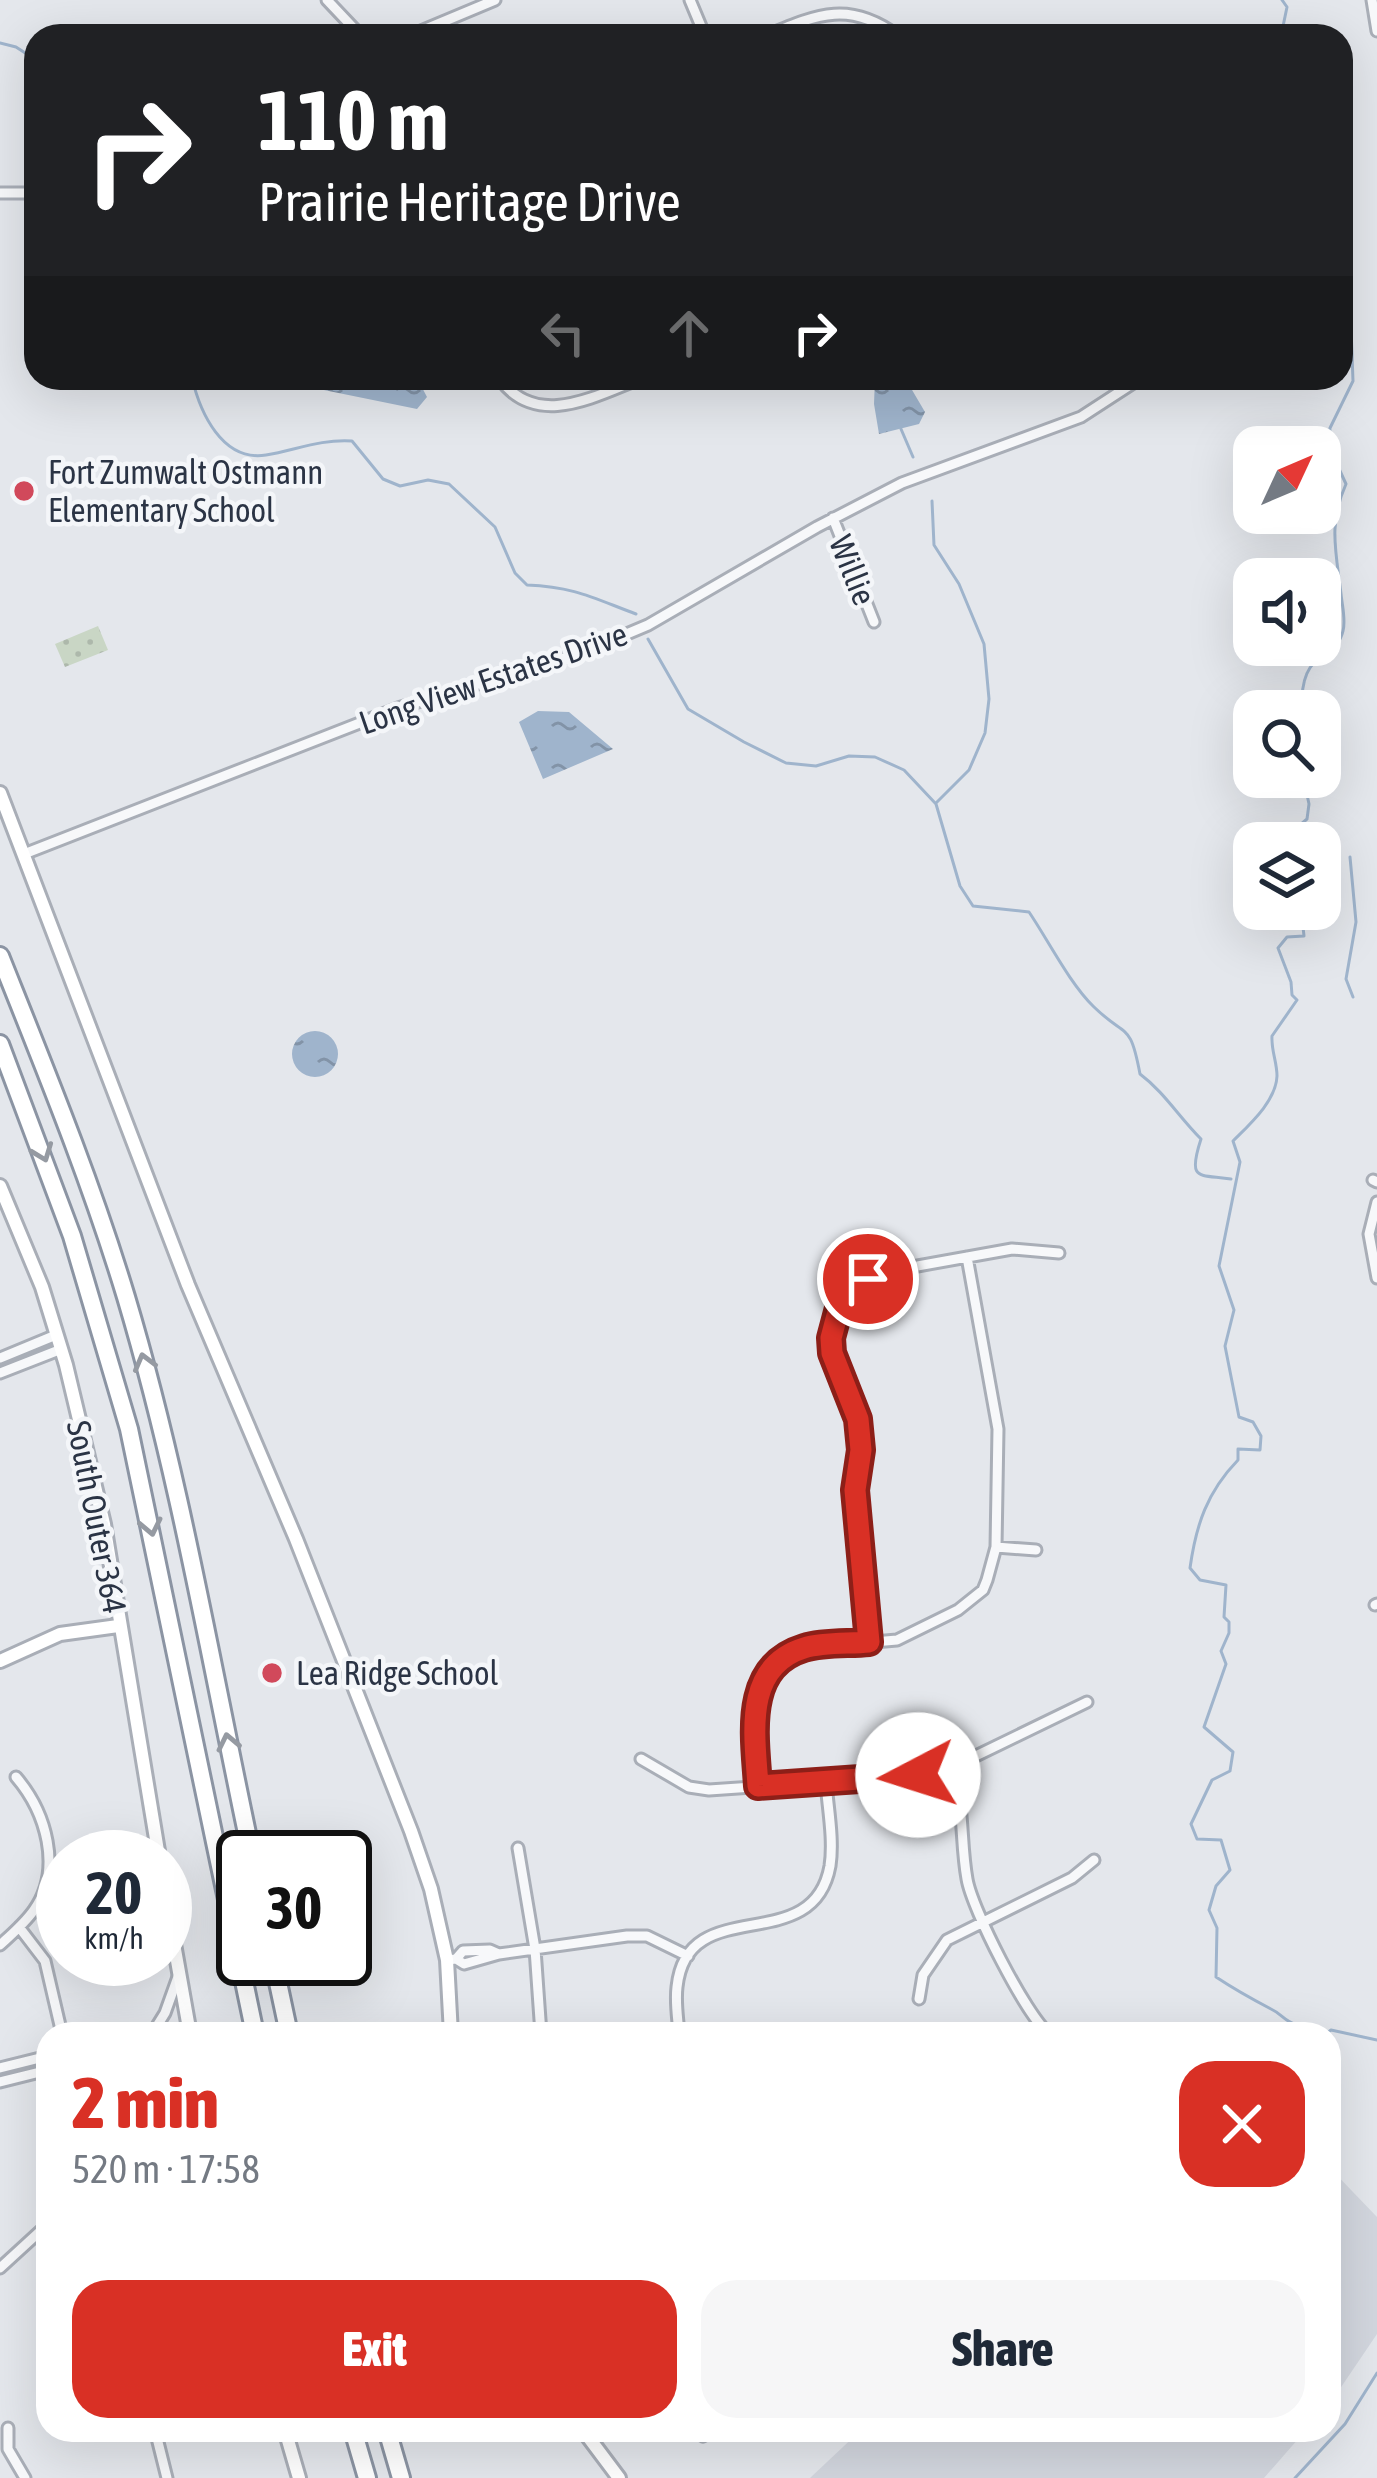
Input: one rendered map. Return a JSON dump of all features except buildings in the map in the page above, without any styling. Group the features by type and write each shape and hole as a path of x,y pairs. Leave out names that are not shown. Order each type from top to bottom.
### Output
{"highway":[{"path":"0,956 85,1174 140,1348 177,1491 246,1830"},
{"path":"0,1044 72,1236 129,1429 253,2022"},
{"path":"279,1986 286,2022"},
{"path":"356,2442 367,2478"},
{"path":"390,2442 401,2478"}],"main road":[{"path":"0,793 188,1286 296,1539 411,1831 451,1960 452,2022"},
{"name":"South Outer 364","path":"0,1186 42,1287 104,1524 154,1830"},
{"path":"0,1661 60,1634 118,1626"},
{"path":"181,1986 188,2022"},
{"path":"288,2442 299,2478"},
{"path":"592,2442 619,2478"}],"street":[{"path":"327,0 350,24"},
{"path":"437,24 494,0"},
{"path":"1372,0 1377,31"},
{"path":"795,24 856,5 883,24"},
{"path":"513,390 529,404 556,408 608,390"},
{"name":"Long View Estates Drive","path":"24,854 398,708 584,652 648,625 902,483 1081,417 1123,390"},
{"name":"Willie","path":"833,518 874,622"},
{"path":"1377,1202 1369,1234 1377,1278"},
{"path":"869,1642 855,1490 861,1450 853,1403 832,1353 833,1322 847,1296 868,1279 1012,1249 1059,1253"},
{"path":"758,1786 755,1702 778,1661 804,1648 897,1640 958,1610 982,1590 996,1547 998,1429 967,1256"},
{"path":"0,1358 58,1342"},
{"path":"0,1373 58,1342"},
{"path":"996,1547 1036,1550"},
{"path":"641,1759 689,1787 896,1778 952,1768 1087,1702"},
{"path":"952,1768 960,1797 966,1876 984,1922 1038,2022"},
{"path":"0,1945 40,1899 49,1865 46,1832 34,1797 16,1777"},
{"path":"678,2022 676,1984 688,1956 718,1931 782,1922 817,1898 830,1865 826,1783"},
{"path":"518,1848 535,1949 540,2022"},
{"path":"919,2000 923,1975 946,1940 1072,1878 1094,1860"},
{"path":"19,1927 45,1961 59,2022"},
{"path":"451,1960 463,1952 499,1954 647,1936 688,1956"},
{"path":"159,2022 175,1986"},
{"path":"0,2068 36,2059"},
{"path":"0,2082 36,2073"},
{"path":"0,2268 36,2235"},
{"path":"8,2428 8,2449 25,2478"},
{"path":"158,2442 166,2478"}],"shaded area":[{"path":"1341,2180 1377,2217 1377,2334 1341,2387"},
{"path":"848,2442 1296,2442 1264,2478 810,2478"}],"green space":[{"path":"98,626 108,650 65,667 55,644"}],"water":[{"path":"324,390 423,390 427,397 417,409"},
{"path":"875,390 912,390 925,412 919,424 879,434"},
{"path":"538,711 569,712 613,749 543,779 519,722"},
{"path":"315,1031 331,1038 338,1054 331,1070 315,1077 299,1070 292,1054 299,1038"}],"waterway":[{"path":"1282,0 1287,7 1283,24"},
{"path":"0,43 24,52"},
{"path":"196,390 207,419 237,451 266,455 352,441 383,479 400,486 428,480 449,484 495,527 515,573 527,585 571,591 636,614"},
{"path":"1303,690 1308,671 1334,647 1344,626 1335,538 1346,484 1329,447 1330,428 1349,390"},
{"path":"901,429 913,457"},
{"path":"932,501 934,545 959,584 984,644 989,699 985,733 969,770 937,802"},
{"path":"648,639 688,709 744,742 786,763 816,766 849,756 875,757 904,770 936,804 960,886 973,906 1029,912 1085,997 1130,1038 1140,1074 1201,1139 1195,1163 1199,1173 1231,1179"},
{"path":"1304,822 1308,798"},
{"path":"1350,857 1356,922 1346,979 1353,997"},
{"path":"1289,2022 1216,1977 1217,1928 1209,1910 1216,1886 1230,1870 1221,1840 1197,1839 1191,1824 1212,1780 1230,1771 1233,1752 1204,1727 1226,1664 1221,1651 1229,1622 1224,1617 1226,1585 1200,1580 1190,1568 1205,1510 1238,1460 1238,1449 1260,1450 1261,1436 1253,1422 1239,1417 1225,1346 1234,1310 1219,1266 1240,1162 1233,1141 1272,1094 1277,1071 1272,1036 1297,1000 1278,948 1287,937 1304,936 1303,930"},
{"path":"1341,2032 1377,2040"},
{"path":"1341,2428 1377,2373"},
{"path":"1295,2478 1328,2442"}],"place":[{"name":"Fort Zumwalt Ostmann Elementary School","path":"24,491"},
{"name":"Lea Ridge School","path":"272,1673"}],"route":[{"path":"868,1279 839,1308 831,1338 832,1353 858,1419 861,1450 855,1490 869,1642 804,1648 778,1661 767,1674 755,1702 758,1786 918,1775"}]}
